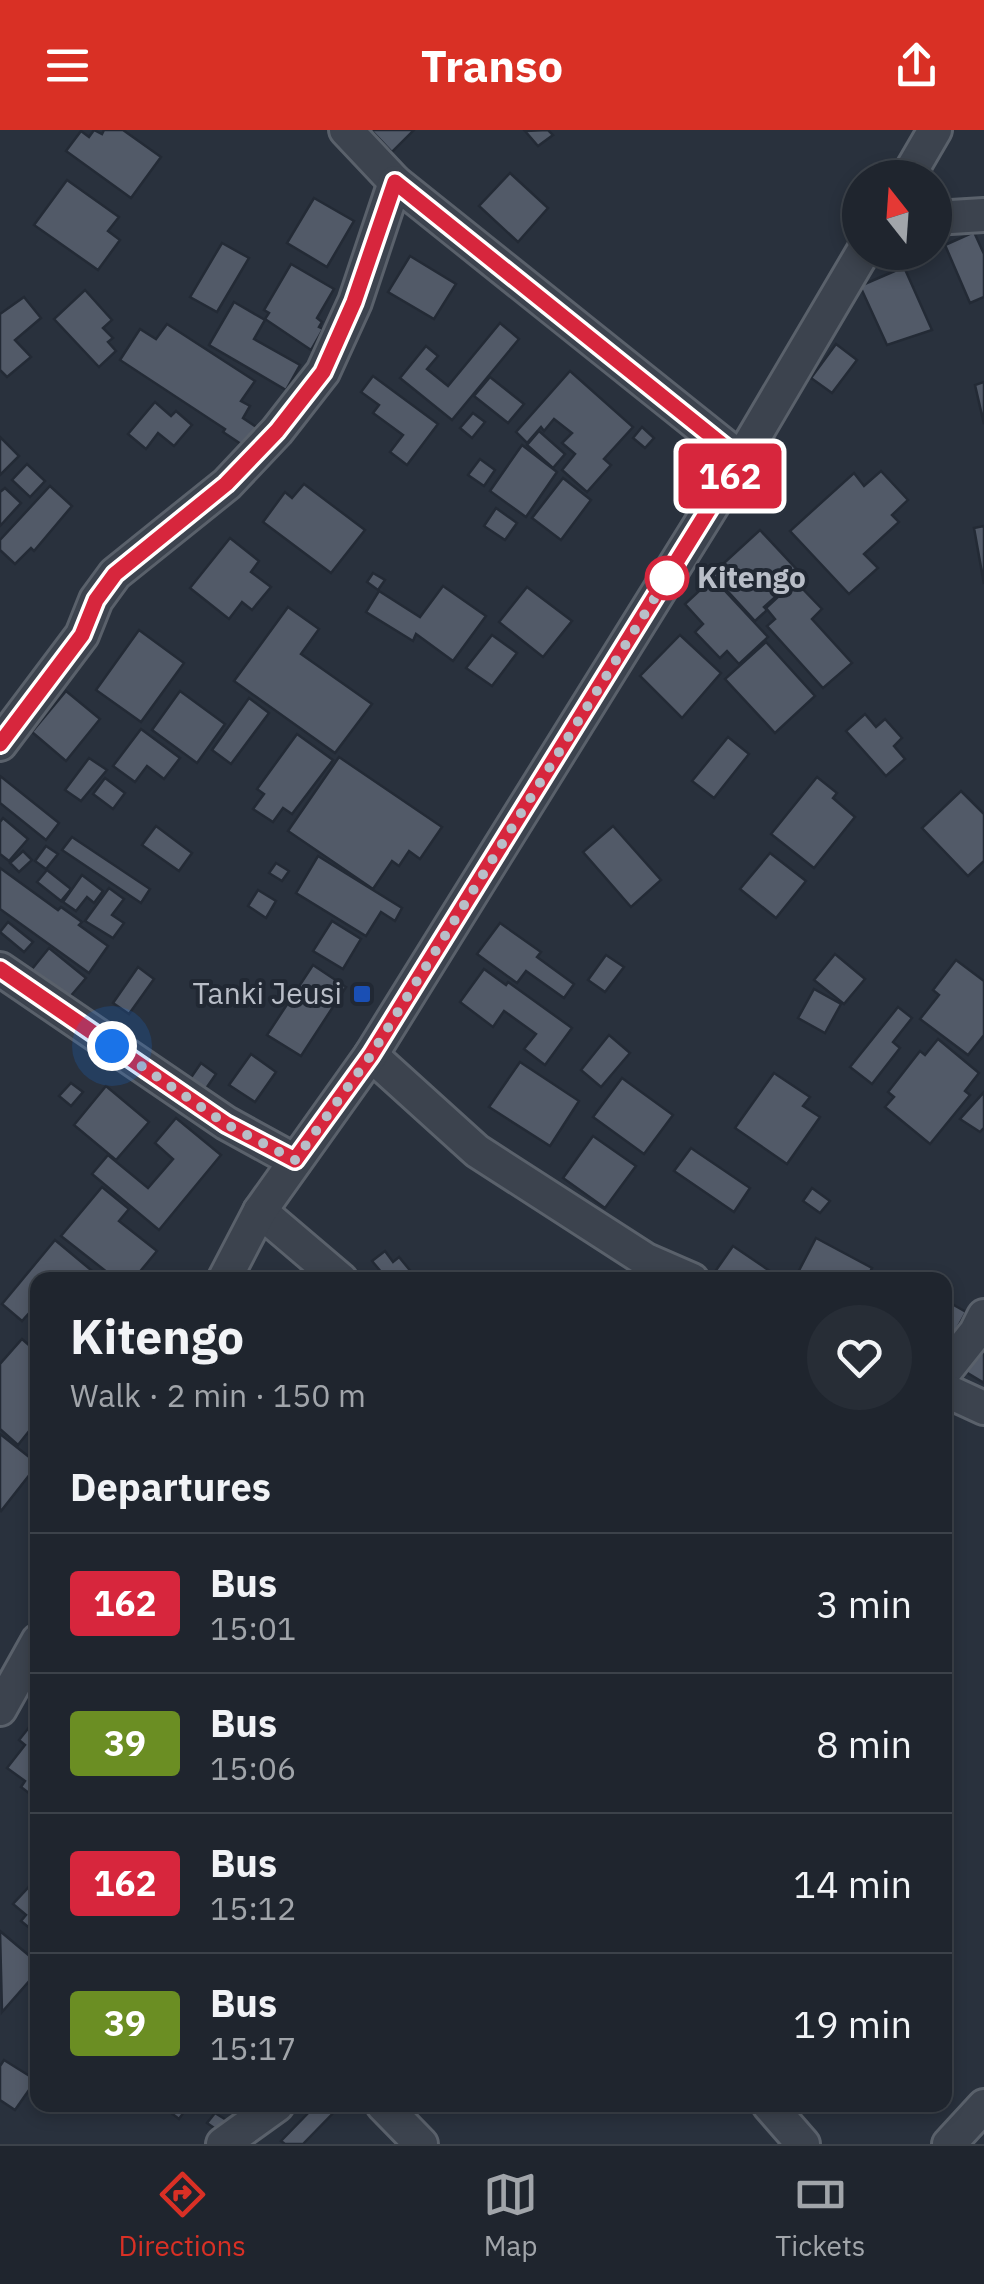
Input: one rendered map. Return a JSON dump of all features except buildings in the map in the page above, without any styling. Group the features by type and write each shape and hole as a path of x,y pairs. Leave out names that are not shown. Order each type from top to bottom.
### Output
{"street":[{"path":"346,130 395,182 740,459"},
{"path":"918,160 935,130"},
{"path":"0,744 82,635 96,600 115,574 226,484 277,431 323,372 354,302 395,182"},
{"path":"952,217 984,215"},
{"path":"228,1272 260,1211 371,1055 853,270"},
{"path":"0,969 226,1124 295,1160"},
{"path":"371,1055 477,1151 646,1260 673,1272"},
{"path":"260,1211 332,1272"},
{"path":"952,1362 984,1316"},
{"path":"952,1393 984,1408"},
{"path":"0,1709 26,1654"},
{"path":"949,2144 984,2106"},
{"path":"222,2144 267,2112"},
{"path":"390,2112 421,2144"},
{"path":"776,2112 803,2144"}],"bus line":[{"name":"162","path":"0,744 82,635 96,600 115,574 226,484 277,431 323,372 354,302 395,182 740,459 371,1055 295,1160 226,1124 0,969"}],"place":[{"name":"Kitengo","path":"667,578"},
{"name":"Tanki Jeusi","path":"362,994"}],"route":[{"path":"112,1046 226,1124 295,1160 371,1055 667,578"}]}
